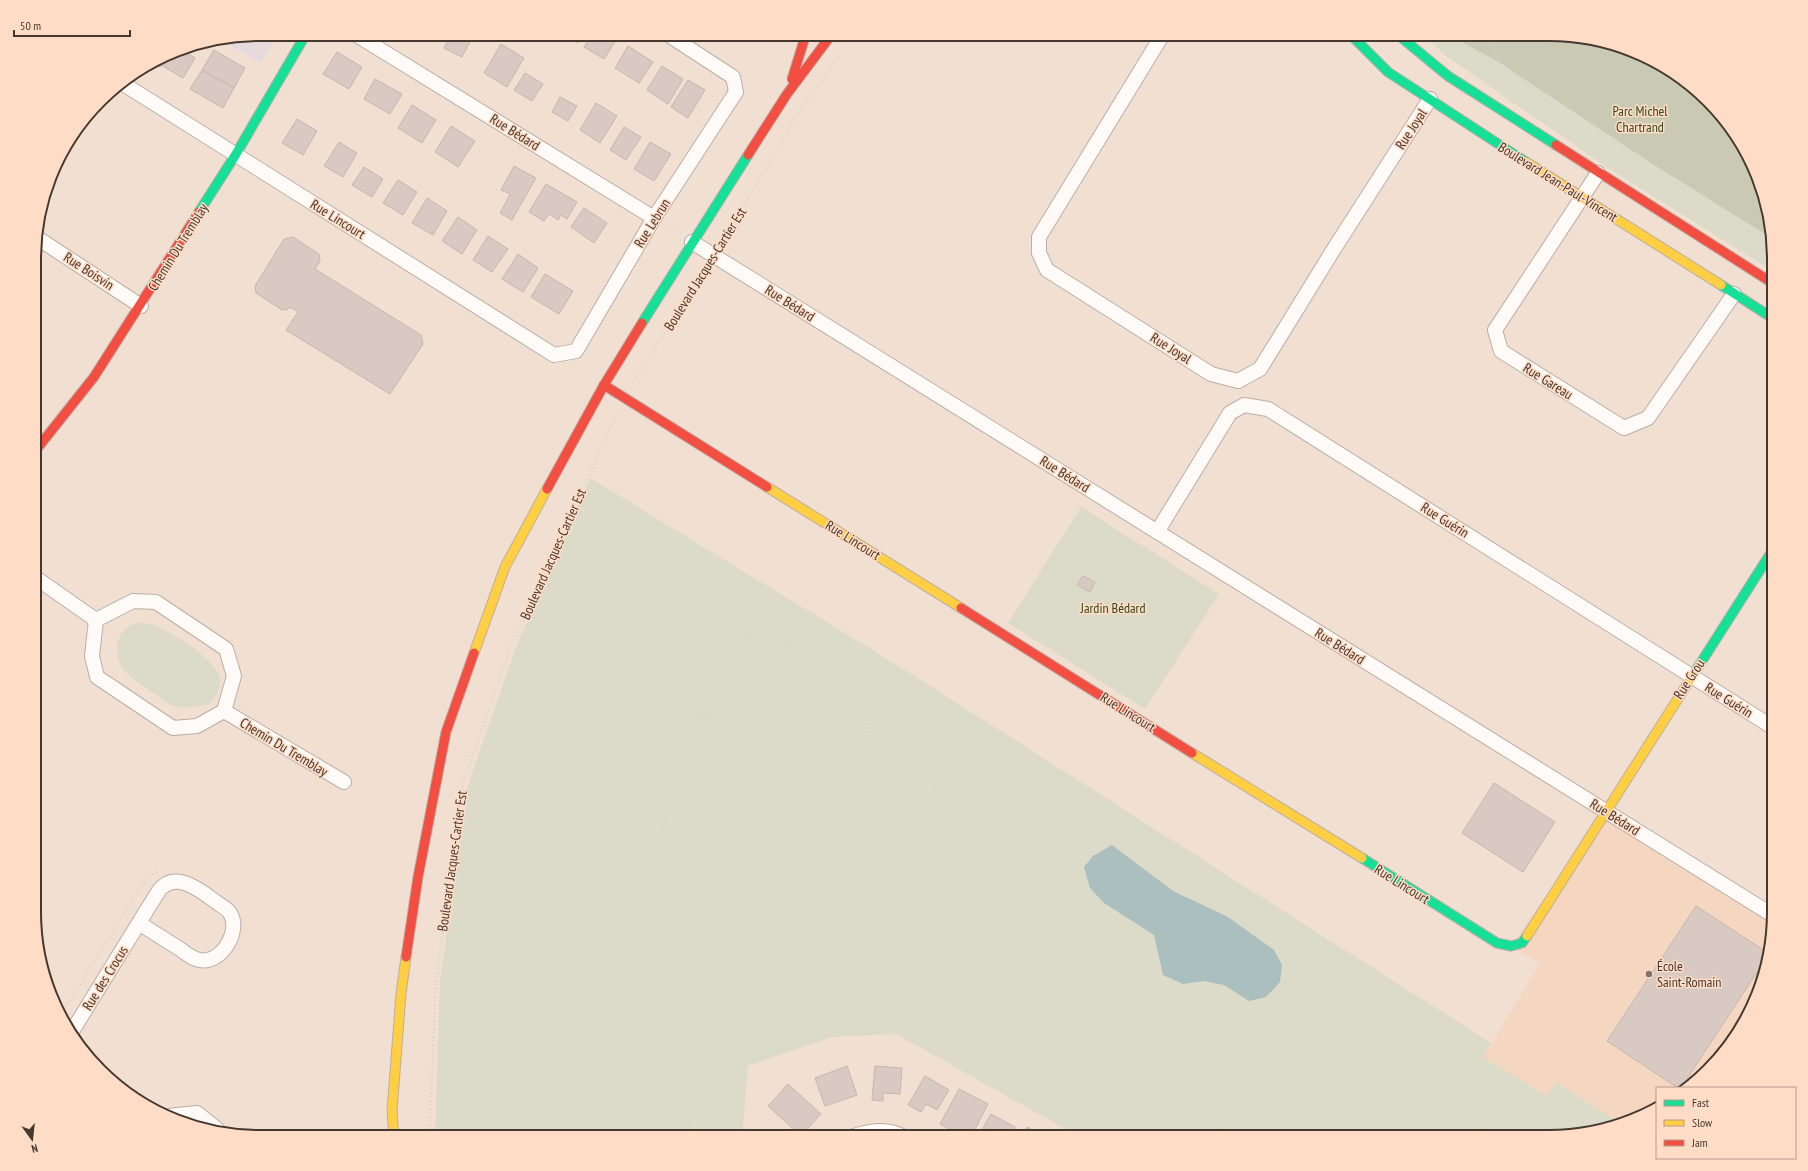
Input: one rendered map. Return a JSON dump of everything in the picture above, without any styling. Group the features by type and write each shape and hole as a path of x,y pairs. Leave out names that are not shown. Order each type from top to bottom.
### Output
{"street":[{"name":"Chemin Du Tremblay","path":"41,444 94,377 141,306 236,154 302,41"},
{"name":"Rue Bédard","path":"366,41 654,218"},
{"name":"Rue Lebrun","path":"554,355 576,351 654,218 736,92 732,77 678,41"},
{"name":"Boulevard Jacques-Cartier Est","path":"787,94 804,41"},
{"name":"Boulevard Jacques-Cartier Est","path":"393,1130 392,1111 401,994 418,877 446,732 505,568 604,385 692,242 787,94 827,41"},
{"name":"Rue Joyal","path":"1159,41 1039,237 1039,253 1047,270 1211,374 1238,381 1260,369 1332,252 1430,99"},
{"name":"Boulevard Jean-Paul-Vincent","path":"1357,41 1388,72 1767,315"},
{"name":"Boulevard Jean-Paul-Vincent","path":"1406,41 1448,76 1767,280"},
{"name":"Rue Lincourt","path":"126,86 554,355"},
{"name":"Rue Gareau","path":"1598,173 1495,330 1501,351 1624,428 1648,418 1734,294"},
{"name":"Rue Boisvin","path":"42,240 141,306"},
{"name":"Rue Bédard","path":"692,242 1767,912"},
{"name":"Rue Lincourt","path":"604,385 1497,944 1511,946 1522,943 1605,811"},
{"name":"Rue Guérin","path":"1157,532 1230,413 1244,405 1268,409 1767,724"},
{"name":"Rue Grou","path":"1605,811 1767,559"},
{"path":"41,582 96,620"},
{"name":"Chemin Du Tremblay","path":"133,601 156,602 226,649 234,676 224,711 197,726 174,728 97,677 92,656 96,620 133,601"},
{"name":"Chemin Du Tremblay","path":"224,711 344,782"},
{"name":"Rue des Crocus","path":"74,1027 139,923 161,888 175,881 188,884 199,889 230,912 233,923 232,935 222,953 210,959 197,960 139,923"},
{"path":"179,1114 197,1112 212,1125"}],"path":[{"path":"1453,41 1500,63 1546,100 1755,236 1766,241"},
{"path":"1489,41 1500,63"},
{"name":"Boulevard Jacques-Cartier Est","path":"430,1130 436,982 463,783 511,647 624,397 714,256 800,111 840,54"},
{"path":"654,218 692,242"},
{"path":"1045,661 1077,610 1106,607 1132,592 1153,563 1157,532"},
{"path":"742,634 832,654 851,664 874,689 893,732 935,780 939,833 951,852 976,865 1001,924 1025,947 1046,1013 1064,1034 1214,1120 1224,1130"},
{"path":"690,1130 662,1026 640,977 628,932 643,880 661,844 666,809 647,772 616,734 625,709 674,710 723,720 782,769 801,781 828,784 865,738 874,689"},
{"path":"1271,1130 1310,1072 1343,1061 1372,1066 1476,1124 1482,1130"}],"shaded area":[{"path":"245,41 274,41 260,63 227,43"},
{"name":"École Saint-Romain","path":"1605,811 1767,912 1767,926 1760,969 1745,1009 1722,1045 1693,1076 1682,1085 1679,1087 1656,1087 1656,1102 1646,1108 1614,1120 1556,1082 1547,1096 1483,1057 1540,964 1511,946"},
{"path":"1112,845 1173,891 1228,917 1274,950 1282,965 1280,982 1266,997 1249,1001 1224,985 1204,981 1183,984 1163,975 1154,935 1104,903 1090,888 1084,867 1093,856"}],"green space":[{"name":"Parc Michel Chartrand","path":"1430,41 1563,41 1606,48 1646,63 1658,70 1693,95 1713,115 1722,126 1745,162 1760,202 1763,216 1767,245 1767,268 1602,164 1446,56"},
{"path":"1460,41 1563,41 1592,45 1606,48 1633,58 1658,70 1693,95 1713,115 1738,150 1745,162 1760,202 1766,234 1651,163 1500,63"},
{"path":"590,478 889,660 1491,1043 1483,1057 1547,1096 1556,1082 1614,1120 1592,1126 1563,1130 1067,1130 896,1034 832,1037 748,1066 743,1130 435,1130 440,982 468,785 516,647"},
{"name":"Jardin Bédard","path":"1081,507 1219,594 1145,709 1008,623"},
{"path":"139,622 157,626 174,635 204,656 212,664 220,679 220,686 218,693 210,704 190,707 171,705 154,694 124,670 118,655 118,641 125,629"}],"building":[{"path":"448,41 470,41 462,57 444,48"},
{"path":"588,41 615,41 604,59 584,47"},
{"path":"501,44 524,58 507,87 484,73"},
{"path":"628,46 653,62 639,83 615,68"},
{"path":"214,50 245,68 234,88 202,70"},
{"path":"337,52 362,67 349,89 323,74"},
{"path":"188,53 195,58 183,78 161,65 160,67 158,65"},
{"path":"662,66 683,79 668,104 647,90"},
{"path":"202,70 234,88 223,108 190,89"},
{"path":"525,73 543,84 532,101 514,90"},
{"path":"375,79 402,94 390,114 364,99"},
{"path":"688,80 705,90 688,118 671,107"},
{"path":"560,97 577,106 568,121 552,112"},
{"path":"596,103 617,116 600,143 580,130"},
{"path":"412,105 436,120 422,143 398,128"},
{"path":"297,119 317,131 303,155 282,143"},
{"path":"451,126 475,141 458,167 435,152"},
{"path":"624,127 641,137 626,160 610,150"},
{"path":"339,142 357,153 343,177 324,166"},
{"path":"650,142 671,154 654,181 634,169"},
{"path":"514,166 536,178 512,220 500,213 510,194 501,190"},
{"path":"364,167 383,179 372,197 352,185"},
{"path":"398,180 417,192 403,215 383,203"},
{"path":"546,184 577,202 567,219 561,215 558,220 549,214 544,221 529,212"},
{"path":"427,198 447,211 433,235 412,223"},
{"path":"584,208 607,223 594,243 571,227"},
{"path":"458,217 477,230 462,254 442,241"},
{"path":"488,236 508,249 492,272 473,260"},
{"path":"293,237 319,254 320,261 315,269 421,335 423,344 390,394 286,330 298,312 290,307 282,310 256,293 255,286 284,239"},
{"path":"518,254 538,268 523,292 502,279"},
{"path":"545,274 573,291 559,314 531,297"},
{"path":"1083,576 1095,582 1090,592 1077,585"},
{"path":"1494,783 1555,822 1523,872 1462,833"},
{"path":"1696,906 1764,950 1760,967 1684,1083 1679,1087 1676,1087 1607,1041"},
{"path":"847,1066 857,1095 825,1106 815,1078"},
{"path":"875,1066 902,1068 900,1094 883,1093 883,1101 872,1100"},
{"path":"925,1076 949,1090 937,1110 926,1104 921,1112 908,1105"},
{"path":"788,1084 821,1114 806,1130 794,1130 768,1106"},
{"path":"959,1089 988,1104 975,1130 952,1130 940,1124"},
{"path":"991,1114 1015,1127 1014,1130 982,1130"},
{"path":"1027,1127 1032,1130 1026,1130"}],"traffic: fast":[{"path":"199,212 236,154 302,41"},
{"path":"1357,41 1388,72 1526,162"},
{"path":"1406,41 1448,76 1556,145"},
{"path":"642,323 748,155"},
{"path":"1721,285 1767,315"},
{"path":"1693,675 1767,559"},
{"path":"1362,858 1497,943 1511,946 1522,943 1527,936"}],"traffic: slow":[{"path":"1526,162 1721,285"},
{"path":"767,487 961,608"},
{"path":"474,653 505,567 547,489"},
{"path":"1527,936 1693,675"},
{"path":"1192,753 1362,858"},
{"path":"393,1130 392,1111 401,994 406,957"}],"traffic: jam":[{"path":"792,79 804,41"},
{"path":"748,155 787,94 827,41"},
{"path":"1556,145 1767,280"},
{"path":"41,444 94,377 199,212"},
{"path":"547,489 604,385 642,323"},
{"path":"604,385 767,487"},
{"path":"961,608 1192,753"},
{"path":"406,957 418,877 446,732 474,653"}],"place":[{"name":"École Saint-Romain","path":"1649,974"}]}
